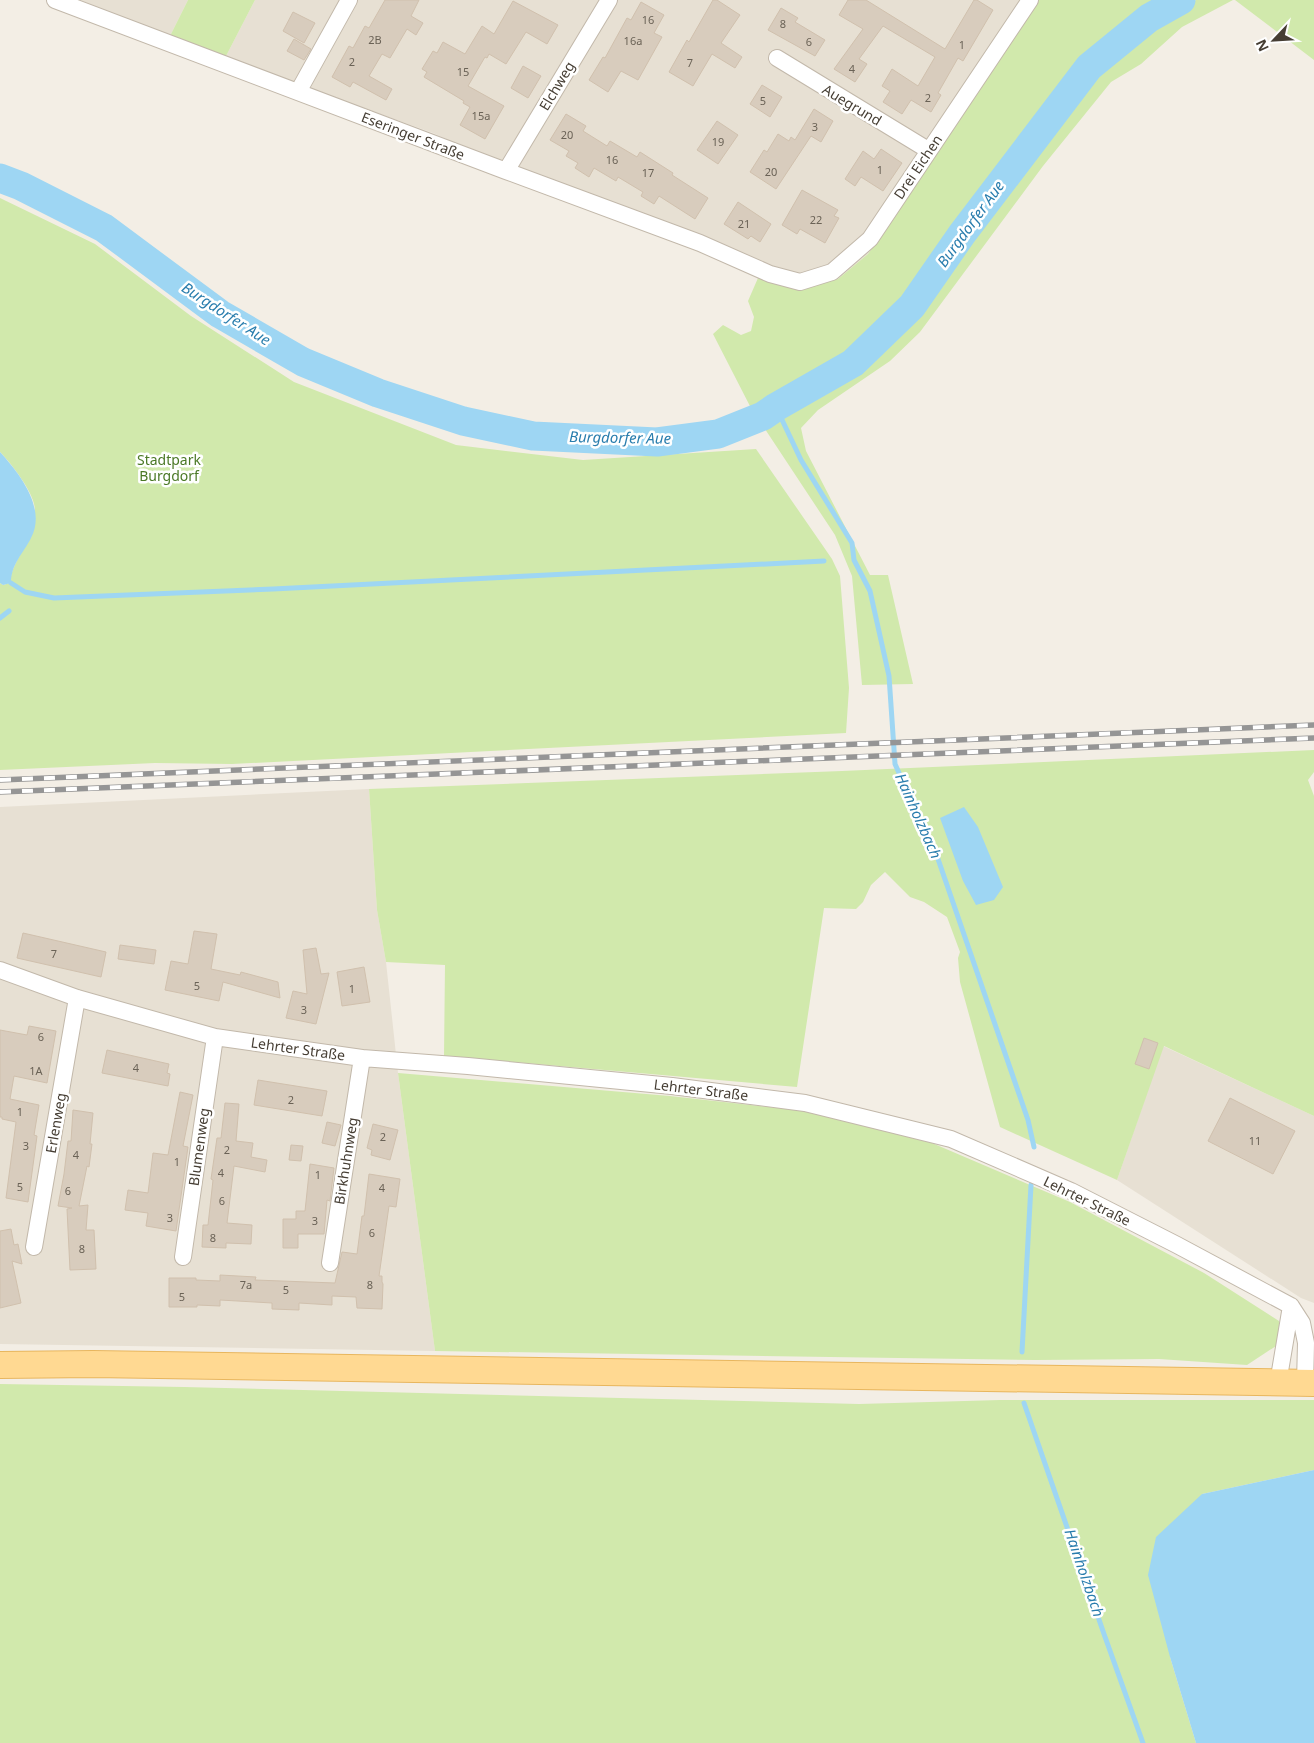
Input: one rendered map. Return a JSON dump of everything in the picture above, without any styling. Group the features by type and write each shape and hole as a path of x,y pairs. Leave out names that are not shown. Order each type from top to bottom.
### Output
{"main road":[{"path":"0,1365 93,1364 1309,1383"}],"street":[{"name":"Eseringer Straße","path":"55,0 78,4 298,92 700,243 770,274"},
{"path":"298,92 349,0"},
{"name":"Elchweg","path":"506,171 609,0"},
{"name":"Drei Eichen","path":"770,274 800,282 832,272 870,239 1030,0"},
{"name":"Auegrund","path":"777,58 928,150"},
{"name":"Lehrter Straße","path":"0,970 77,998 215,1037 362,1058 672,1086 806,1103 951,1139 1071,1191 1291,1306 1302,1323 1306,1343 1309,1383"},
{"name":"Erlenweg","path":"34,1248 77,998"},
{"name":"Blumenweg","path":"184,1256 215,1037"},
{"name":"Birkhuhnweg","path":"330,1263 362,1058"},
{"path":"1278,1383 1291,1306"},
{"path":"1302,1323 1314,1339"}],"shaded area":[{"path":"80,0 188,0 170,36"},
{"path":"255,0 1035,0 868,254 838,279 802,289 758,278 700,243 619,216 433,133 225,58"},
{"path":"369,789 377,910 386,962 398,1073 435,1351 0,1344 0,807"},
{"path":"1163,1046 1314,1116 1314,1303 1301,1298 1117,1180"}],"green space":[{"path":"188,0 255,0 225,58 170,36"},
{"path":"1035,0 1164,0 1103,45 1051,99 1004,158 895,313 863,342 845,355 753,412 713,334 723,325 741,335 751,331 754,317 748,301 758,278 802,289 838,279 868,254"},
{"path":"1196,0 1233,0 1182,27 1141,64 1111,82 1043,166 920,332 890,361 818,410 801,428 806,451 870,575 888,575 913,684 862,685 852,576 835,535 763,426 855,370 876,353 914,312 1094,72 1149,26"},
{"path":"1235,0 1314,0 1314,60"},
{"name":"Stadtpark Burgdorf","path":"0,198 95,244 191,316 294,382 456,445 583,460 756,449 832,559 840,576 849,688 846,733 232,764 155,763 0,770 0,583 3,585 10,583 13,570 28,538 35,511 32,497 27,488 0,452"},
{"path":"1314,750 1314,772 1308,780 1314,796 1314,1116 1164,1046 1117,1180 1000,1127 960,982 958,958 960,952 947,917 924,902 910,897 885,872 871,885 863,902 856,909 824,908 797,1087 444,1056 445,965 386,962 377,910 369,789 842,771"},
{"path":"398,1073 670,1096 805,1111 932,1143 1070,1202 1204,1273 1279,1321 1279,1344 1247,1365 1159,1359 1035,1360 435,1351"},
{"path":"0,1384 859,1404 1000,1400 1314,1400 1314,1470 1202,1494 1170,1657 1196,1743 0,1743"}],"water":[{"path":"0,452 15,470 29,492 36,515 35,527 31,538 15,565 11,583 3,585 0,583"},
{"path":"964,807 978,827 1003,887 994,900 976,905 963,881 940,818"},
{"path":"1314,1470 1314,1743 1196,1743 1148,1575 1156,1537 1202,1494"}],"building":[{"path":"385,0 419,0 411,16 423,23 416,35 407,29 390,58 382,54 369,76 392,89 386,100 353,82 350,87 332,77 349,46 353,48 365,26 369,28"},
{"path":"713,0 717,0 740,15 721,43 742,57 735,68 712,54 693,86 669,72"},
{"path":"848,0 866,0 945,49 974,0 993,10 963,61 958,58 938,93 941,95 931,112 911,100 902,114 883,102 890,91 882,86 892,69 918,86 935,57 883,26 859,59 867,64 855,82 834,69 863,29 839,15"},
{"path":"513,1 558,25 547,44 526,32 506,64 489,54 487,58 485,57 468,86 504,106 485,139 460,125 470,107 463,103 464,101 424,77 427,72 422,69 433,51 437,53 443,42 465,54 482,26 494,34"},
{"path":"641,2 664,15 654,33 662,37 638,80 621,71 608,92 589,80 603,57 605,58 627,18 631,20"},
{"path":"781,8 798,18 795,22 825,40 815,56 768,30"},
{"path":"293,12 315,23 304,43 283,31"},
{"path":"294,39 311,49 304,60 287,51"},
{"path":"523,66 541,76 528,98 511,88"},
{"path":"762,85 782,97 770,117 750,104"},
{"path":"814,109 833,121 821,142 811,136 776,189 750,172 764,150 767,152 778,134 789,141 791,137 795,140"},
{"path":"566,114 586,126 583,131 607,146 610,141 637,157 640,152 708,198 695,219 659,196 654,204 641,196 643,192 618,177 616,181 594,168 589,177 575,168 578,163 566,156 569,151 550,140"},
{"path":"717,121 738,135 718,164 697,150"},
{"path":"881,149 902,163 883,191 861,177 855,186 845,179 863,151 874,159"},
{"path":"802,190 838,210 834,216 839,218 825,243 800,229 797,234 782,225"},
{"path":"738,202 771,224 760,242 751,236 748,239 724,224"},
{"path":"194,931 217,934 211,969 240,975 241,972 278,982 280,998 223,982 219,1001 165,990 171,961 188,964"},
{"path":"23,933 106,952 101,977 17,958"},
{"path":"120,945 156,950 154,964 118,959"},
{"path":"316,948 321,974 329,973 316,1024 286,1018 293,991 307,994 303,950"},
{"path":"364,967 370,1002 342,1006 337,972"},
{"path":"29,1026 56,1031 47,1083 14,1076 10,1099 39,1105 34,1135 37,1136 28,1202 6,1198 16,1122 0,1117 0,1030 27,1035"},
{"path":"1144,1038 1158,1043 1149,1069 1135,1064"},
{"path":"107,1050 169,1064 167,1073 170,1074 168,1086 102,1073"},
{"path":"258,1080 327,1091 322,1116 254,1105"},
{"path":"180,1092 193,1095 183,1146 188,1147 176,1231 146,1226 148,1213 125,1210 128,1190 148,1193 153,1153 168,1155"},
{"path":"1230,1098 1295,1131 1273,1174 1208,1141"},
{"path":"225,1103 239,1104 236,1141 253,1143 251,1157 267,1160 265,1172 234,1166 227,1223 252,1225 251,1244 226,1243 226,1248 202,1247 203,1225 208,1225 213,1180 211,1179 217,1138 221,1138"},
{"path":"73,1110 93,1113 89,1167 87,1166 79,1206 88,1205 86,1230 94,1230 96,1269 70,1270 67,1209 72,1208 58,1206 68,1141 71,1141"},
{"path":"327,1122 341,1125 335,1146 322,1143"},
{"path":"373,1124 398,1130 390,1160 371,1155 372,1150 367,1148"},
{"path":"291,1145 303,1146 301,1161 289,1160"},
{"path":"310,1164 334,1168 330,1201 327,1200 324,1234 298,1234 298,1248 283,1248 283,1219 296,1219 296,1211 305,1211"},
{"path":"369,1174 400,1179 396,1207 389,1206 379,1276 382,1276 383,1284 382,1309 357,1308 356,1297 332,1296 332,1305 299,1303 299,1310 272,1309 272,1303 220,1300 220,1306 169,1307 169,1278 196,1278 196,1280 220,1281 220,1275 256,1277 255,1280 335,1283 342,1252 357,1254"},
{"path":"11,1229 14,1245 18,1244 22,1264 12,1261 21,1303 0,1308 0,1231"}],"waterway":[{"name":"Burgdorfer Aue","path":"0,178 21,186 104,228 220,314 303,362 378,393 463,421 533,436 657,442 718,434 763,416 853,363 912,306 962,234 1089,67 1149,18 1181,0"},
{"name":"Hainholzbach","path":"776,407 801,460 852,543 854,560 870,591 889,676 895,764 938,859 1028,1120 1034,1147"},
{"path":"11,583 25,592 54,598 273,589 824,561"},
{"path":"0,618 9,611"},
{"name":"Hainholzbach","path":"1022,1352 1031,1185"},
{"name":"Hainholzbach","path":"1024,1403 1143,1743"}],"railway":[{"path":"0,780 1314,725"},
{"path":"0,792 1314,738"}]}
